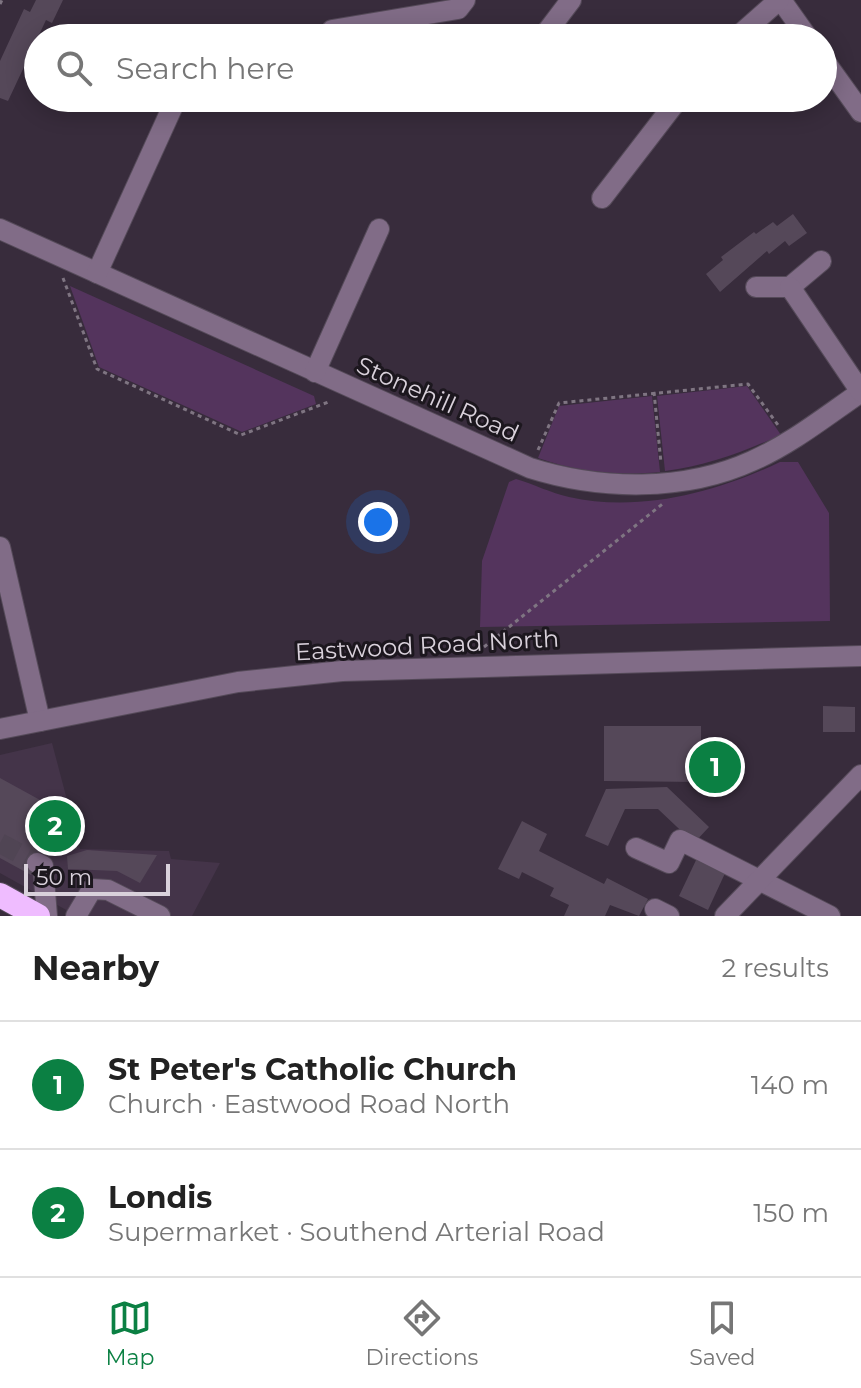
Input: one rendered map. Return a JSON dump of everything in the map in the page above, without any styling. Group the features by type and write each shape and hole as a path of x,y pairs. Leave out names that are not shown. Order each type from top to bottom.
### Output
{"highway":[{"path":"0,895 38,916"}],"street":[{"path":"368,24 458,9 465,0"},
{"path":"553,24 571,0"},
{"path":"752,24 780,0 798,24"},
{"path":"837,79 861,112"},
{"path":"97,273 170,112"},
{"path":"602,198 668,112"},
{"path":"315,372 379,229"},
{"name":"Stonehill Road","path":"3,237 70,261 530,468 565,479 613,484 663,483 705,477 751,462 789,441 861,392"},
{"path":"756,287 790,287 821,261"},
{"path":"790,287 861,392"},
{"path":"0,547 40,721"},
{"name":"Eastwood Road North","path":"0,729 238,682 342,671 861,656"},
{"path":"725,916 861,775"},
{"path":"636,848 669,863 680,840 761,878 830,916"},
{"path":"37,863 43,866 47,916"},
{"path":"76,916 92,889 108,890 160,916"}],"path":[{"path":"70,261 63,279 97,369 241,435 330,402 339,383"},
{"path":"530,468 559,403 654,392 748,384 789,441"},
{"path":"471,667 489,640 665,504 654,392"}],"shaded area":[{"path":"70,286 314,396 316,404 242,432 99,367"},
{"path":"747,386 781,435 724,458 665,471 657,396"},
{"path":"652,396 660,472 598,472 538,458 559,406"},
{"path":"780,462 798,462 829,513 830,621 480,627 482,561 509,482 516,479 562,495 596,501 650,501 704,490"},
{"path":"52,743 80,849 169,851 171,859 220,863 192,916 77,916 0,873 0,755"}],"building":[{"path":"36,0 63,0 52,23 46,20 44,24 24,24 24,67 8,101 0,98 0,61 24,9 30,12"},
{"path":"793,214 807,233 789,246 785,241 769,254 767,251 720,292 706,274 723,260 721,257 754,232 756,234 773,222 777,226"},
{"path":"823,706 855,707 855,732 823,732"},
{"path":"604,726 701,726 701,782 604,781"},
{"path":"0,778 51,806 66,802 77,849 40,858 31,875 0,858"},
{"path":"667,787 709,827 694,843 658,809 625,809 608,846 585,836 606,789"},
{"path":"522,821 547,834 539,851 604,884 607,878 648,899 639,916 610,905 605,916 564,916 569,905 550,896 554,888 522,872 519,879 498,869"},
{"path":"87,850 157,855 140,883 117,871 68,869 67,856"},
{"path":"698,856 727,869 708,910 679,896"}],"tunnel":[{"path":"0,843 37,863"}],"place":[{"name":"St Peter's Catholic Church","path":"715,767"},
{"name":"Londis","path":"55,826"}]}
